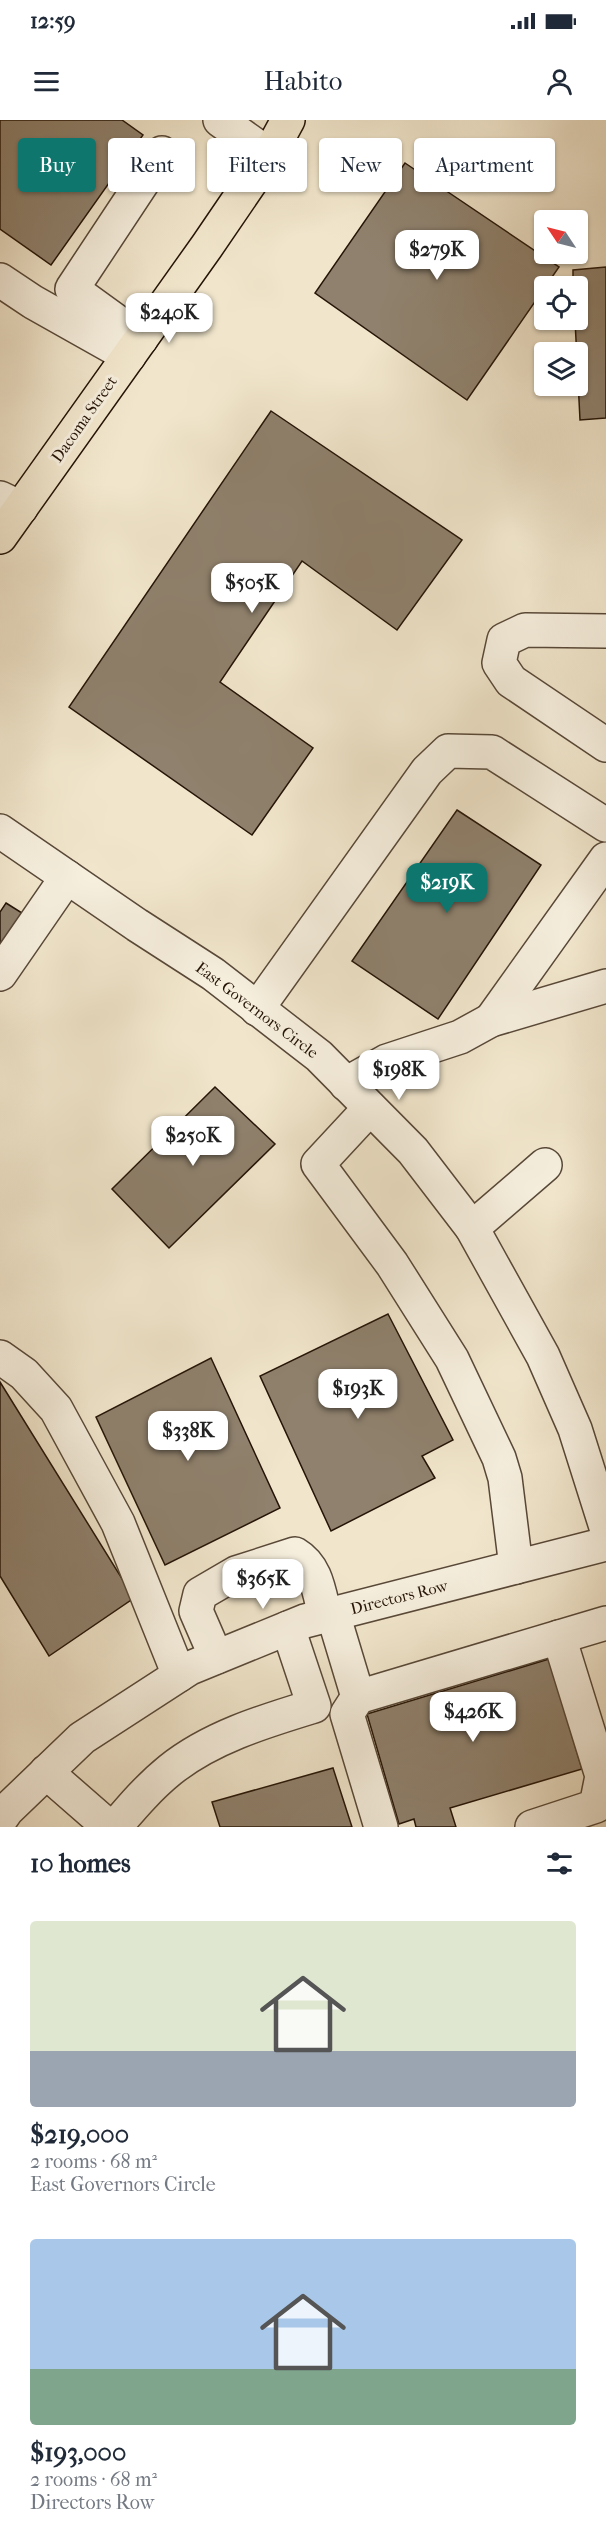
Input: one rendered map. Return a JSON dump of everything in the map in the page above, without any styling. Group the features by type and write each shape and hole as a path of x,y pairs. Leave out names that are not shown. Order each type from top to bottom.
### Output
{"main road":[{"name":"Dacoma Street","path":"278,138 288,120"},
{"name":"Dacoma Street","path":"0,537 10,503 135,347 243,192"}],"street":[{"path":"220,120 246,138"},
{"path":"135,347 72,289 136,192"},
{"path":"0,280 33,302 135,347"},
{"path":"606,631 525,630 504,640 499,663 511,681 606,745"},
{"path":"257,1009 427,771 448,752 492,752 606,825"},
{"name":"East Governors Circle","path":"0,831 213,974 319,1056 413,1151 472,1228 548,1366 575,1429 606,1527"},
{"path":"491,1020 606,859"},
{"path":"0,974 67,877"},
{"path":"346,1084 387,1061 460,1037 491,1020 606,986"},
{"path":"370,1108 318,1164 392,1264 452,1359 499,1458 505,1478 516,1567"},
{"path":"472,1228 544,1165"},
{"path":"0,1357 24,1374 56,1409 118,1523 179,1675"},
{"name":"Directors Row","path":"0,1820 82,1738 179,1675 216,1657 288,1628 329,1615 606,1544"},
{"path":"157,1620 236,1573 295,1554 307,1561 317,1583 358,1697"},
{"path":"200,1594 196,1611 216,1657"},
{"path":"381,1827 347,1714 358,1697 606,1623"},
{"path":"115,1827 147,1790 203,1749 255,1724 314,1706 288,1628"},
{"path":"532,1827 596,1806 602,1776 559,1636"},
{"path":"46,1772 109,1827"}],"building":[{"path":"0,120 122,120 143,135 141,138 108,138 108,184 51,265 0,229"},
{"path":"405,163 414,169 414,192 448,192 534,250 534,264 555,264 559,267 553,276 534,276 534,303 467,400 315,293 385,192 402,192 402,167"},
{"path":"606,267 606,418 580,420 579,396 588,396 588,342 576,342 576,330 588,330 588,276 573,276 573,270"},
{"path":"271,411 462,540 397,630 302,561 220,682 313,748 252,835 69,707"},
{"path":"457,810 541,865 438,1019 352,961"},
{"path":"6,903 22,913 0,945 0,912"},
{"path":"215,1087 275,1144 169,1248 112,1189"},
{"path":"388,1314 453,1440 422,1456 435,1478 331,1531 260,1376"},
{"path":"211,1358 280,1508 165,1565 96,1417"},
{"path":"0,1382 134,1598 49,1656 0,1576"},
{"path":"549,1659 582,1769 450,1808 456,1827 416,1827 414,1819 399,1824 367,1714"},
{"path":"333,1768 352,1827 220,1827 212,1802"}]}
